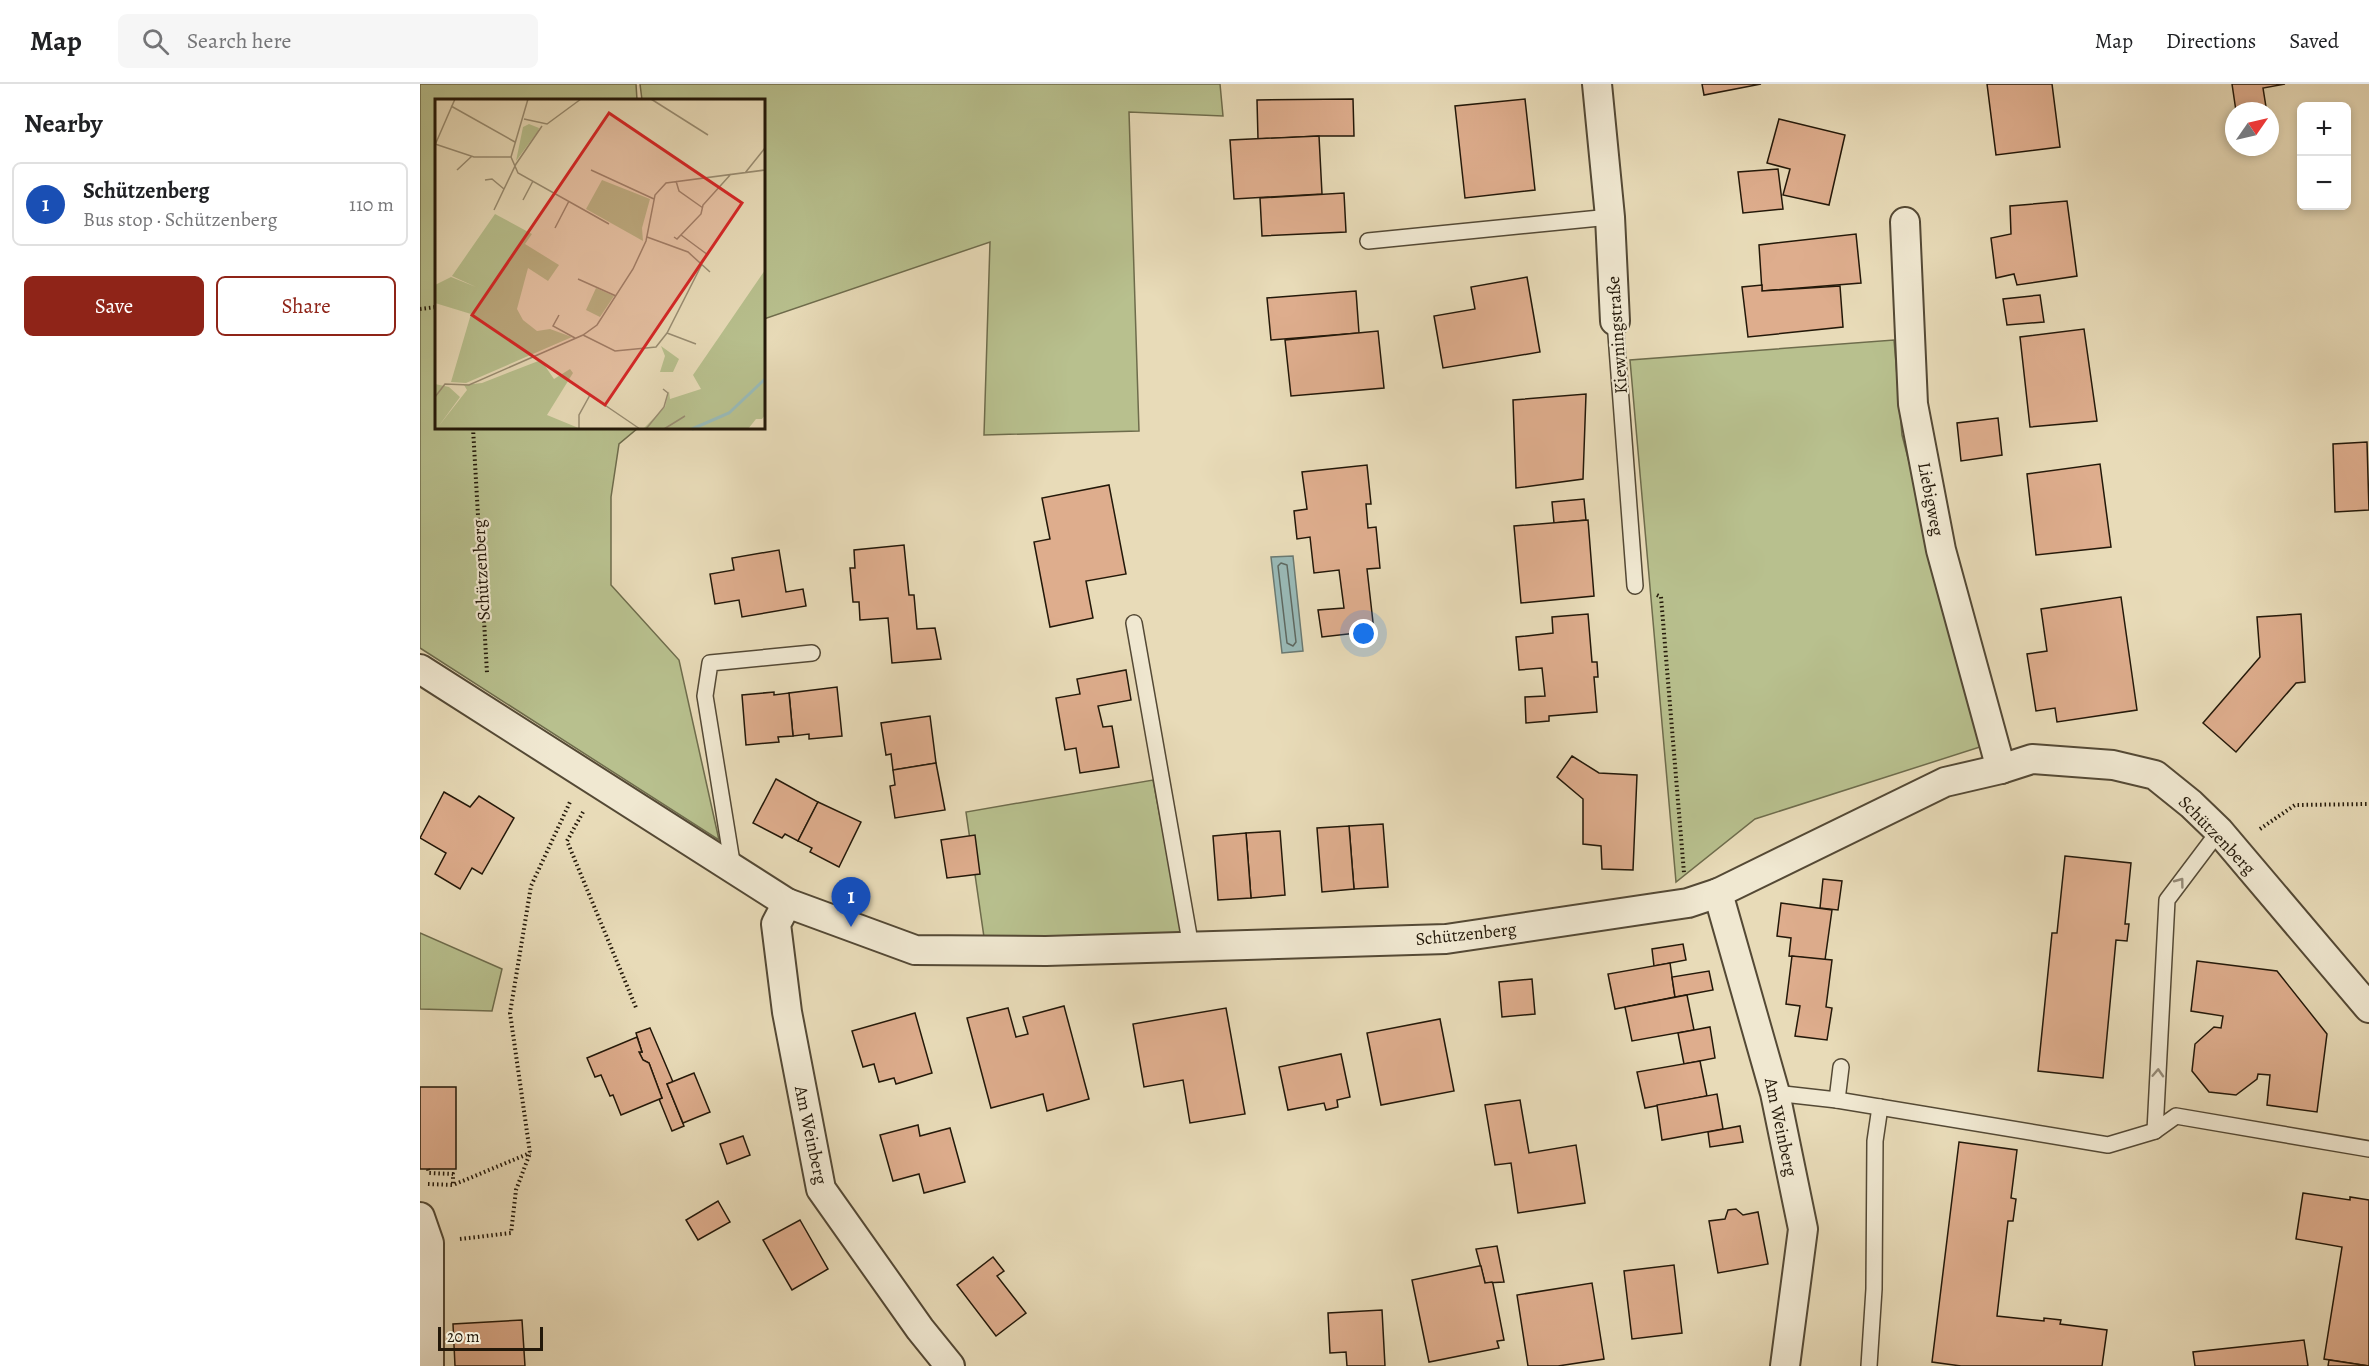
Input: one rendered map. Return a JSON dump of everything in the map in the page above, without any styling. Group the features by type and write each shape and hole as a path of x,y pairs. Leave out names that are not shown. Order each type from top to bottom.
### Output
{"street":[{"name":"Kiewningstraße","path":"1597,84 1610,218 1615,321"},
{"name":"Liebigweg","path":"1905,222 1913,404 1941,550 2001,769"},
{"name":"Schützenberg","path":"420,669 787,903 915,950 1046,951 1446,939 1688,903 1718,893 1945,782 2032,759 2113,765 2155,775 2191,804 2225,839 2369,1008"},
{"name":"Am Weinberg","path":"1718,893 1775,1093 1803,1229 1785,1366"},
{"name":"Am Weinberg","path":"787,903 776,924 787,1012 821,1189 920,1329 950,1366"},
{"path":"425,1230 429,1366"}],"lane":[{"path":"1368,241 1610,218"},
{"name":"Kiewningstraße","path":"1615,321 1635,586"},
{"path":"1134,623 1191,947"},
{"path":"733,868 705,696 711,663 812,653"},
{"path":"2155,1131 2167,900 2225,839"},
{"path":"1837,1100 1841,1067"},
{"path":"1775,1093 1837,1100 2108,1145 2155,1131 2176,1116 2369,1149"},
{"path":"1869,1366 1874,1289 1875,1141 1880,1107"}],"path":[{"path":"420,309 435,307"},
{"name":"Schützenberg","path":"473,429 490,712"},
{"path":"1635,586 1661,597 1688,903"},
{"path":"592,777 567,841 637,1010"},
{"path":"425,1230 511,1233 516,1190 530,1153 510,1014 531,886 592,777"},
{"path":"2225,839 2295,805 2369,804"},
{"path":"428,1184 453,1185 530,1153"},
{"path":"428,1169 429,1173 453,1174 453,1185"}],"green space":[{"path":"420,84 636,84 637,99 435,99 435,429 637,429 619,444 611,497 611,585 679,660 719,840 420,648"},
{"path":"640,84 1220,84 1223,116 1129,112 1139,431 984,435 990,242 765,319 765,99 642,99"},
{"path":"1894,340 1902,435 1983,746 1755,819 1676,882 1630,360"},
{"path":"1153,780 1183,936 1013,942 984,937 966,812"},
{"path":"420,933 502,969 492,1011 420,1009"}],"water":[{"path":"1293,556 1303,651 1282,653 1271,557"}],"building":[{"path":"1702,84 1761,84 1704,95"},
{"path":"1987,84 2052,84 2060,147 1996,155"},
{"path":"2232,84 2285,84 2263,88 2265,102 2235,102"},
{"path":"1353,99 1354,136 1258,139 1257,100"},
{"path":"1525,99 1535,190 1465,198 1455,106"},
{"path":"1779,119 1845,135 1829,205 1783,195 1790,169 1767,163"},
{"path":"1319,136 1322,194 1234,199 1230,140"},
{"path":"1778,169 1783,209 1743,213 1738,172"},
{"path":"1344,193 1346,232 1262,236 1260,198"},
{"path":"2067,201 2077,276 2017,285 2014,274 1996,278 1991,238 2011,234 2010,206"},
{"path":"1856,234 1861,283 1762,291 1759,245"},
{"path":"1527,277 1540,352 1443,368 1434,316 1475,309 1471,287"},
{"path":"1762,285 1762,291 1840,286 1843,327 1748,337 1742,287"},
{"path":"1356,291 1359,333 1271,340 1267,298"},
{"path":"2040,295 2044,322 2007,325 2003,299"},
{"path":"2084,329 2097,421 2030,427 2020,337"},
{"path":"1378,331 1384,388 1291,396 1285,340"},
{"path":"1586,394 1583,479 1516,488 1513,400"},
{"path":"1998,418 2002,455 1961,461 1957,423"},
{"path":"2367,442 2369,510 2335,512 2333,444"},
{"path":"2100,464 2111,547 2036,555 2027,474"},
{"path":"1367,465 1371,504 1366,504 1368,528 1376,527 1380,568 1367,569 1374,631 1322,637 1318,610 1344,608 1339,570 1314,573 1310,537 1297,539 1294,511 1307,509 1302,472"},
{"path":"1109,485 1126,574 1086,581 1093,618 1050,627 1034,542 1050,539 1042,498"},
{"path":"1584,499 1586,520 1554,523 1552,502"},
{"path":"1588,520 1594,596 1521,603 1514,526"},
{"path":"904,545 909,595 914,595 917,629 935,628 941,659 892,663 888,618 860,620 859,602 853,602 850,568 855,568 854,550"},
{"path":"779,550 786,592 803,589 806,606 742,617 739,600 715,604 710,574 734,570 732,558"},
{"path":"2121,597 2137,710 2057,722 2055,708 2036,711 2027,654 2047,651 2041,609"},
{"path":"1588,614 1592,662 1597,662 1598,677 1594,677 1597,712 1549,716 1549,721 1526,723 1525,697 1545,696 1542,668 1519,670 1516,637 1553,633 1552,617"},
{"path":"2301,614 2305,682 2296,683 2236,752 2203,723 2260,657 2257,617"},
{"path":"1126,670 1131,700 1098,706 1103,727 1112,726 1119,767 1080,773 1076,748 1065,750 1056,698 1080,694 1077,679"},
{"path":"837,687 842,736 809,739 809,734 793,736 789,693"},
{"path":"774,692 774,695 789,693 793,736 778,737 779,742 746,745 742,695"},
{"path":"930,716 936,763 893,770 891,754 886,755 881,723"},
{"path":"1572,756 1599,773 1637,775 1633,870 1602,869 1601,846 1583,844 1583,799 1557,777"},
{"path":"936,763 945,810 895,818 890,786 895,785 893,770"},
{"path":"776,779 818,802 798,841 785,834 782,838 753,823"},
{"path":"444,792 470,807 479,796 514,818 482,874 472,868 460,889 435,874 446,853 420,838"},
{"path":"818,802 861,822 839,867 810,852 812,848 798,841"},
{"path":"1383,824 1388,887 1354,889 1349,826"},
{"path":"1349,826 1354,889 1322,892 1317,828"},
{"path":"1280,831 1285,895 1251,898 1246,833"},
{"path":"1246,833 1251,898 1218,900 1213,836"},
{"path":"975,835 980,874 947,878 941,840"},
{"path":"2065,856 2131,863 2125,924 2129,924 2127,941 2116,940 2103,1078 2038,1071 2052,933 2057,933"},
{"path":"1823,879 1842,881 1838,910 1820,908"},
{"path":"1781,903 1832,910 1825,960 1789,956 1791,938 1777,936"},
{"path":"1683,944 1686,960 1654,966 1652,949"},
{"path":"1792,956 1832,960 1826,1007 1832,1008 1827,1040 1795,1036 1800,1006 1786,1004"},
{"path":"2197,961 2277,971 2327,1034 2317,1112 2267,1105 2270,1075 2258,1074 2257,1079 2236,1095 2209,1092 2192,1071 2195,1044 2214,1027 2221,1028 2223,1016 2191,1011"},
{"path":"1670,963 1675,997 1615,1009 1608,974"},
{"path":"1709,971 1713,990 1675,997 1672,977"},
{"path":"1532,979 1535,1014 1502,1017 1499,982"},
{"path":"1687,995 1694,1030 1632,1041 1625,1007"},
{"path":"1064,1006 1089,1099 1047,1111 1043,1094 991,1108 967,1018 1008,1008 1016,1037 1028,1034 1023,1017"},
{"path":"1226,1008 1245,1114 1190,1123 1183,1080 1144,1087 1133,1024"},
{"path":"915,1013 932,1073 896,1084 894,1078 879,1082 874,1064 863,1067 852,1031"},
{"path":"1440,1019 1454,1091 1381,1105 1367,1033"},
{"path":"1710,1027 1715,1058 1684,1064 1678,1033"},
{"path":"650,1028 673,1082 667,1084 684,1126 672,1131 659,1099 662,1098 649,1063 643,1060 639,1052 642,1052 636,1033"},
{"path":"637,1037 642,1052 639,1052 643,1060 649,1063 662,1098 621,1115 613,1095 610,1096 601,1075 595,1077 587,1058"},
{"path":"1341,1054 1350,1097 1337,1100 1338,1107 1326,1110 1324,1103 1288,1110 1279,1067"},
{"path":"1700,1061 1707,1096 1645,1108 1637,1072"},
{"path":"694,1073 710,1112 683,1123 667,1084"},
{"path":"420,1087 456,1087 456,1169 420,1169"},
{"path":"1717,1094 1723,1129 1662,1140 1657,1105"},
{"path":"1520,1100 1529,1153 1576,1145 1585,1203 1518,1213 1511,1163 1495,1165 1485,1105"},
{"path":"918,1125 920,1136 950,1128 965,1182 924,1193 919,1174 893,1181 880,1135"},
{"path":"1740,1126 1743,1142 1710,1147 1708,1132"},
{"path":"743,1136 750,1155 727,1164 720,1144"},
{"path":"1959,1142 2017,1150 2011,1198 2016,1199 2013,1221 2008,1221 1997,1316 2044,1321 2044,1318 2061,1320 2060,1324 2107,1330 2102,1366 1961,1366 1932,1362"},
{"path":"2303,1193 2350,1200 2350,1197 2369,1200 2369,1366 2324,1359 2342,1247 2296,1239"},
{"path":"718,1201 730,1222 698,1240 686,1220"},
{"path":"1736,1209 1743,1215 1758,1212 1768,1264 1718,1273 1709,1221 1725,1219 1728,1210"},
{"path":"800,1220 828,1269 792,1290 763,1240"},
{"path":"1497,1246 1504,1282 1485,1283 1476,1249"},
{"path":"993,1257 1004,1271 997,1276 1026,1313 996,1336 957,1285"},
{"path":"1674,1265 1682,1333 1632,1339 1624,1271"},
{"path":"1481,1266 1485,1283 1492,1282 1493,1284 1504,1340 1497,1341 1499,1348 1429,1362 1412,1280"},
{"path":"1592,1283 1604,1359 1558,1366 1528,1366 1517,1295"},
{"path":"1382,1310 1385,1366 1347,1366 1346,1352 1330,1353 1328,1313"},
{"path":"522,1320 525,1366 455,1366 453,1324"},
{"path":"2304,1340 2308,1366 2195,1366 2193,1352"},
{"path":"2329,1360 2369,1366 2328,1366"}],"place":[{"name":"Schützenberg","path":"851,927"}]}
